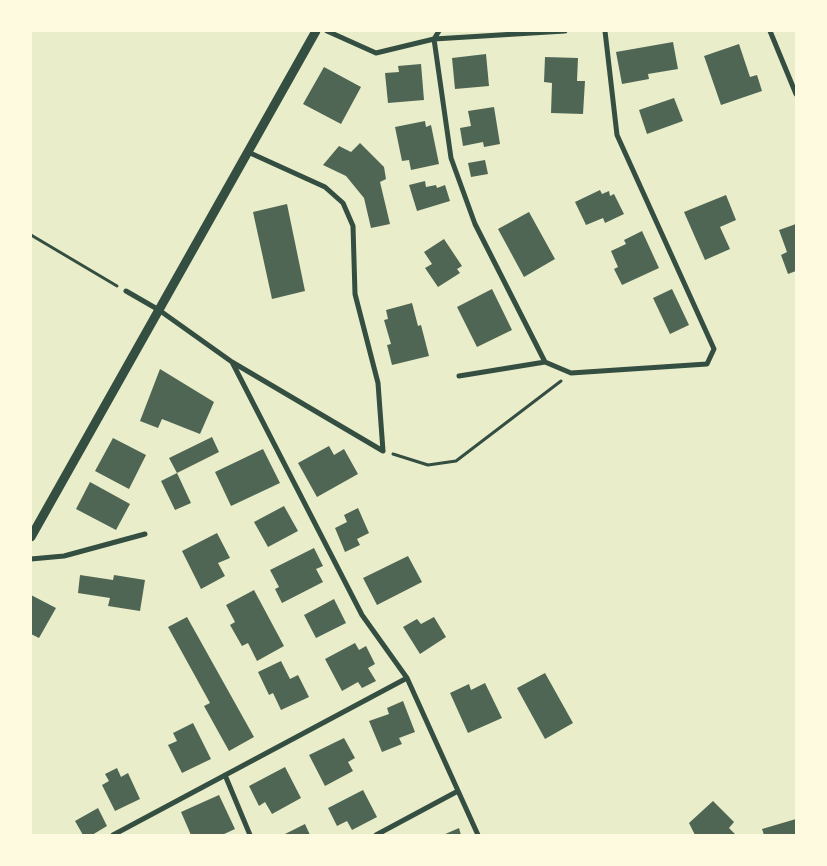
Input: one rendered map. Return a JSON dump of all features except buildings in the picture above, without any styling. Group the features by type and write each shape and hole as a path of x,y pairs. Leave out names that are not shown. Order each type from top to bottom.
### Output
{"street":[{"path":"31,537 316,31"},
{"path":"327,31 376,53 434,38 565,31"},
{"path":"439,31 434,38 451,158 475,224 545,362"},
{"path":"459,376 545,362 571,373 707,364 714,349 617,135 604,31"},
{"path":"770,31 796,94"},
{"path":"248,152 325,187 343,204 354,226 355,294 378,383 383,450"},
{"path":"126,291 159,310 232,362 383,450"},
{"path":"232,362 362,615 407,678 478,835"},
{"path":"31,559 64,556 145,534"},
{"path":"113,835 407,678"},
{"path":"225,775 250,835"},
{"path":"376,835 458,791"}],"path":[{"path":"31,235 126,291"},
{"path":"383,450 428,465 456,461 571,373"}]}
